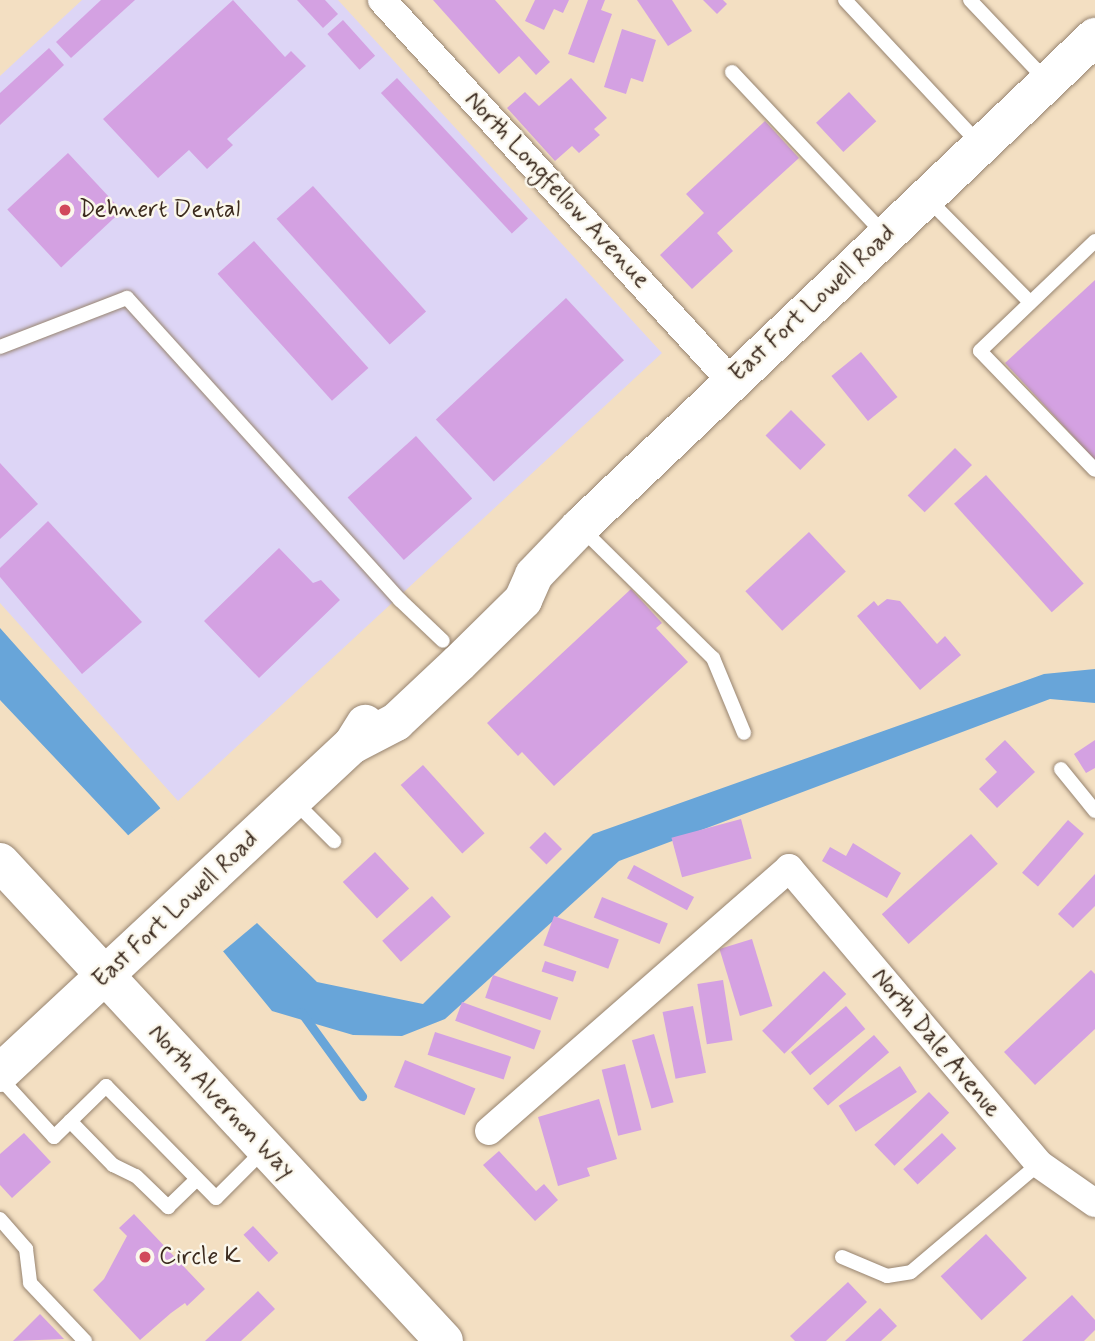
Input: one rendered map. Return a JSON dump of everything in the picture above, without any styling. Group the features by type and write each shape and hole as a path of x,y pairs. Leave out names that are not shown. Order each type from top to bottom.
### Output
{"main road":[{"name":"East Fort Lowell Road","path":"352,745 396,722 523,600 534,575 580,527 1095,37"},
{"name":"East Fort Lowell Road","path":"0,1076 352,745 381,699 500,587 534,575"},
{"name":"North Alvernon Way","path":"0,862 104,978 444,1341"}],"street":[{"name":"North Longfellow Avenue","path":"382,0 731,381"},
{"name":"North Dale Avenue","path":"489,1131 789,868 1039,1164 1095,1203"}],"lane":[{"path":"845,0 981,146"},
{"path":"970,0 1048,82"},
{"path":"732,72 885,235"},
{"path":"926,197 1029,301"},
{"path":"1095,241 1029,301 980,351 1095,470"},
{"path":"0,346 127,298 400,600 443,641"},
{"path":"580,527 713,658 744,733"},
{"path":"1061,769 1095,811"},
{"path":"293,800 334,841"},
{"path":"0,1076 54,1137 106,1086 216,1198 265,1149"},
{"path":"71,1121 113,1165 136,1176 168,1207 197,1179"},
{"path":"842,1257 887,1276 911,1272 1039,1164"},
{"path":"0,1219 26,1249 30,1283 85,1341"}],"shaded area":[{"path":"82,0 338,0 662,353 178,801 0,603 0,76"}],"water":[{"path":"0,628 156,803 257,923 317,982 423,1004 593,834 1044,674 1095,669 1095,703 1050,699 619,861 445,1019 402,1036 353,1035 272,1011 127,834 0,700"}],"pier":[{"path":"163,806 259,921 221,953 125,838"}],"building":[{"path":"101,0 135,0 71,58 56,42"},
{"path":"233,0 285,57 291,51 306,66 227,139 233,145 207,169 189,150 158,178 103,119"},
{"path":"297,0 325,0 338,14 323,28"},
{"path":"433,0 495,0 550,62 536,75 519,56 499,74"},
{"path":"535,0 569,0 563,13 554,9 544,30 525,21"},
{"path":"588,0 605,0 601,10 612,14 594,63 568,54"},
{"path":"637,0 672,0 692,31 668,46"},
{"path":"703,0 723,0 727,4 717,14"},
{"path":"343,20 375,56 360,70 327,34"},
{"path":"622,29 656,40 643,82 631,78 626,94 604,87"},
{"path":"49,48 64,65 0,125 0,93"},
{"path":"397,78 528,218 512,233 381,93"},
{"path":"571,78 607,118 594,129 600,135 579,153 572,146 555,161 507,108 525,92 539,106"},
{"path":"849,92 876,121 843,152 816,123"},
{"path":"765,121 799,158 717,233 733,251 692,289 660,255 704,213 686,194"},
{"name":"Dehnert Dental","path":"68,153 122,211 61,267 7,210"},
{"path":"313,186 426,312 390,344 277,219"},
{"path":"254,241 368,368 332,401 218,274"},
{"path":"1095,280 1095,460 1005,363"},
{"path":"566,298 624,360 494,482 436,419"},
{"path":"861,352 898,397 868,421 831,376"},
{"path":"791,410 826,445 800,470 766,435"},
{"path":"416,436 472,498 404,560 348,498"},
{"path":"955,448 972,465 925,512 908,495"},
{"path":"0,463 38,504 0,539"},
{"path":"986,475 1084,583 1052,612 954,504"},
{"path":"48,521 142,622 82,674 0,577 0,568"},
{"path":"809,532 846,571 782,631 745,591"},
{"path":"279,548 313,583 321,580 340,600 259,678 204,621"},
{"path":"631,589 662,623 656,628 688,662 554,786 522,752 518,756 487,723"},
{"path":"887,599 900,601 937,644 945,636 961,655 920,690 857,616 874,601 878,606"},
{"path":"1005,740 1035,772 997,808 979,789 997,772 985,759"},
{"path":"1095,740 1095,768 1086,773 1074,754"},
{"path":"423,765 485,833 462,853 401,785"},
{"path":"741,819 752,859 682,877 671,838"},
{"path":"1068,820 1084,834 1038,887 1022,873"},
{"path":"545,832 562,849 546,865 529,848"},
{"path":"971,834 998,864 909,944 882,914"},
{"path":"853,843 901,873 887,898 822,861 830,847 846,856"},
{"path":"375,852 409,889 377,919 343,882"},
{"path":"634,865 694,897 687,910 627,878"},
{"path":"1095,874 1095,906 1073,928 1058,914"},
{"path":"432,896 451,917 401,962 382,941"},
{"path":"602,897 668,924 660,944 594,917"},
{"path":"554,916 619,940 608,969 543,945"},
{"path":"752,939 772,1006 740,1016 719,949"},
{"path":"545,961 576,971 573,982 542,971"},
{"path":"1091,970 1095,974 1095,1029 1035,1085 1004,1052"},
{"path":"824,971 846,994 784,1054 762,1031"},
{"path":"493,975 558,997 550,1020 485,998"},
{"path":"723,980 733,1040 707,1044 697,984"},
{"path":"462,1002 541,1031 534,1050 455,1021"},
{"path":"693,1006 706,1073 676,1079 663,1012"},
{"path":"846,1006 865,1029 810,1075 791,1052"},
{"path":"435,1032 511,1057 504,1080 428,1055"},
{"path":"654,1034 674,1102 651,1109 632,1040"},
{"path":"874,1035 889,1052 828,1105 813,1088"},
{"path":"405,1060 475,1088 465,1115 394,1087"},
{"path":"625,1064 641,1130 618,1136 602,1070"},
{"path":"900,1066 917,1092 856,1132 839,1106"},
{"path":"929,1092 949,1113 894,1166 874,1145"},
{"path":"599,1099 617,1159 587,1168 590,1176 558,1186 538,1117"},
{"path":"24,1133 51,1162 12,1198 0,1185 0,1154"},
{"path":"942,1133 956,1148 918,1185 903,1169"},
{"path":"499,1151 536,1191 544,1184 558,1200 535,1221 483,1165"},
{"name":"Circle K","path":"134,1214 205,1289 187,1306 185,1303 171,1313 140,1340 93,1290 104,1279 127,1236 119,1228"},
{"path":"253,1226 278,1253 269,1262 243,1235"},
{"path":"986,1234 1027,1278 982,1320 941,1276"},
{"path":"848,1282 867,1302 826,1341 795,1341 790,1336"},
{"path":"258,1291 275,1309 241,1341 205,1341"},
{"path":"1072,1295 1095,1320 1095,1330 1084,1341 1022,1341"},
{"path":"880,1308 897,1326 881,1341 845,1341"},
{"path":"40,1314 64,1339 13,1341"}],"waterway":[{"path":"301,1012 362,1096"}],"place":[{"name":"Dehnert Dental","path":"65,210"},
{"name":"Circle K","path":"145,1257"}]}
